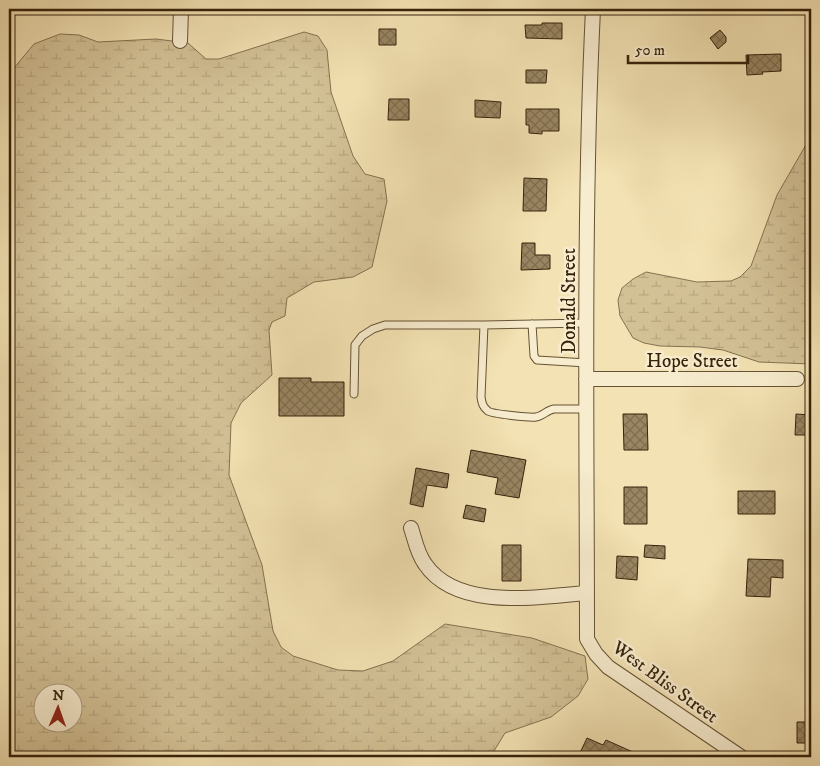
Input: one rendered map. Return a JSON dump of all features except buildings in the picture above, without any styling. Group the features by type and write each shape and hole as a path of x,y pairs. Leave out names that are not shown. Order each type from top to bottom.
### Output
{"street":[{"path":"180,41 181,9"},
{"name":"Donald Street","path":"587,593 586,379 589,90 593,9"},
{"name":"Hope Street","path":"586,379 797,379"},
{"path":"411,528 419,553 425,564 443,581 464,591 484,597 499,598 587,593"},
{"name":"West Bliss Street","path":"587,593 587,639 596,654 608,667 741,757"}],"lane":[{"path":"354,394 355,345 362,336 373,329 385,325 587,322"},
{"path":"532,324 534,356 537,360 587,363"},
{"path":"484,325 482,406 490,412 535,418 554,408 586,409"}],"green space":[{"path":"304,32 318,36 327,50 331,92 353,156 365,174 384,179 387,201 372,267 353,277 314,282 287,298 285,316 272,322 269,330 272,375 241,403 231,423 229,475 262,565 273,631 281,647 293,656 338,670 363,671 393,661 445,624 532,638 585,656 588,679 578,696 551,717 505,733 491,757 9,757 9,74 34,44 60,34 79,35 98,42 156,39 188,43 206,59 219,59"},
{"path":"811,136 811,364 759,362 723,350 700,347 660,346 644,343 633,338 620,316 618,300 622,288 646,272 697,282 731,281 740,277 751,266 777,195"}]}
